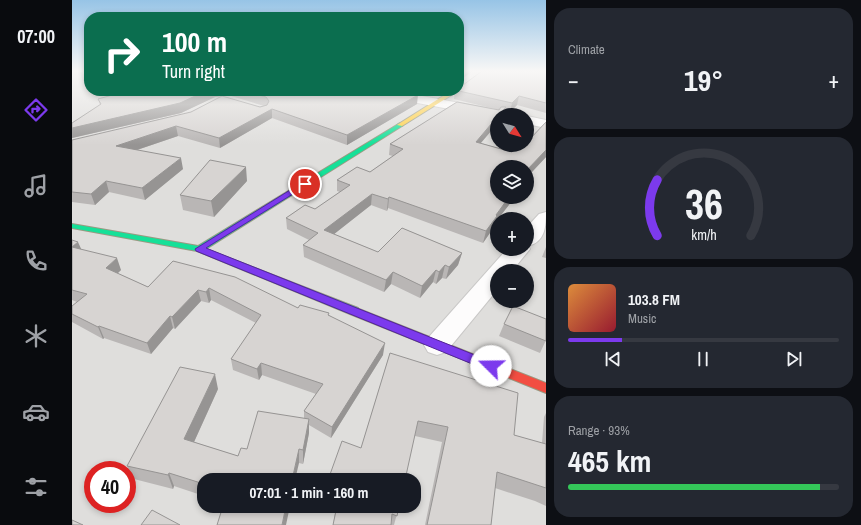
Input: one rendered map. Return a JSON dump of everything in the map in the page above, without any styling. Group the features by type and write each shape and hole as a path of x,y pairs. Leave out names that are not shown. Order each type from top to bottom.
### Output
{"street":[{"path":"401,96 490,113"},
{"path":"199,249 448,96"},
{"path":"534,121 546,124"},
{"path":"534,232 546,218"},
{"path":"72,226 199,249 546,388"},
{"path":"506,264 513,256"},
{"path":"437,345 490,283"}],"shaded area":[{"path":"72,96 546,96 546,525 72,525"}],"building":[{"path":"109,96 195,96 180,103 72,128 72,123 101,104 98,99"},
{"path":"222,96 260,107 267,105 269,101 266,97 262,96 416,96 347,135 272,109 219,138 176,126 116,146 181,158 142,188 106,181 91,194 72,192 72,140 191,112"},
{"path":"479,96 546,96 546,103 519,96 512,103"},
{"path":"457,102 490,108 490,125 476,142 490,146 490,152 534,152 534,135 546,122 546,150 534,163 534,160 490,160 490,204 504,204 498,212 490,212 490,226 486,231 389,197 388,199 372,194 324,230 378,252 402,228 462,253 449,267 445,265 439,272 436,270 422,286 393,272 386,280 303,245 318,233 286,218 305,205 315,209 350,185 337,180 357,167 370,172 403,149 390,144"},
{"path":"210,160 246,167 211,201 180,195"},
{"path":"72,240 78,242 72,247"},
{"path":"72,247 117,258 106,268 148,287 173,261 235,277 298,308 300,305 329,313 328,315 385,343 332,427 304,411 323,384 261,363 257,369 231,359 261,315 209,288 206,292 198,290 172,317 170,316 147,343 99,326 98,327 72,314 72,306 87,294 72,290"},
{"path":"512,308 518,308 546,319 546,341 504,324"},
{"path":"390,353 518,393 514,435 546,444 546,488 497,472 491,525 427,525 448,427 418,421 407,473 331,473 342,441 361,448"},
{"path":"180,367 215,374 184,439 238,456 241,448 247,449 258,411 309,419 303,450 299,449 294,473 197,473 197,482 169,473 168,475 136,468 136,461 130,461"},
{"path":"152,510 180,525 141,525"},
{"path":"221,513 285,513 282,525 217,525"},
{"path":"336,513 398,513 397,516 392,514 391,525 333,525"},
{"path":"72,520 83,525 72,525"}],"traffic: fast":[{"path":"199,249 400,125"},
{"path":"72,226 199,249 354,311"}],"traffic: slow":[{"path":"400,125 447,96"}],"traffic: jam":[{"path":"354,311 546,388"}],"route":[{"path":"305,184 199,249 491,366"}]}
